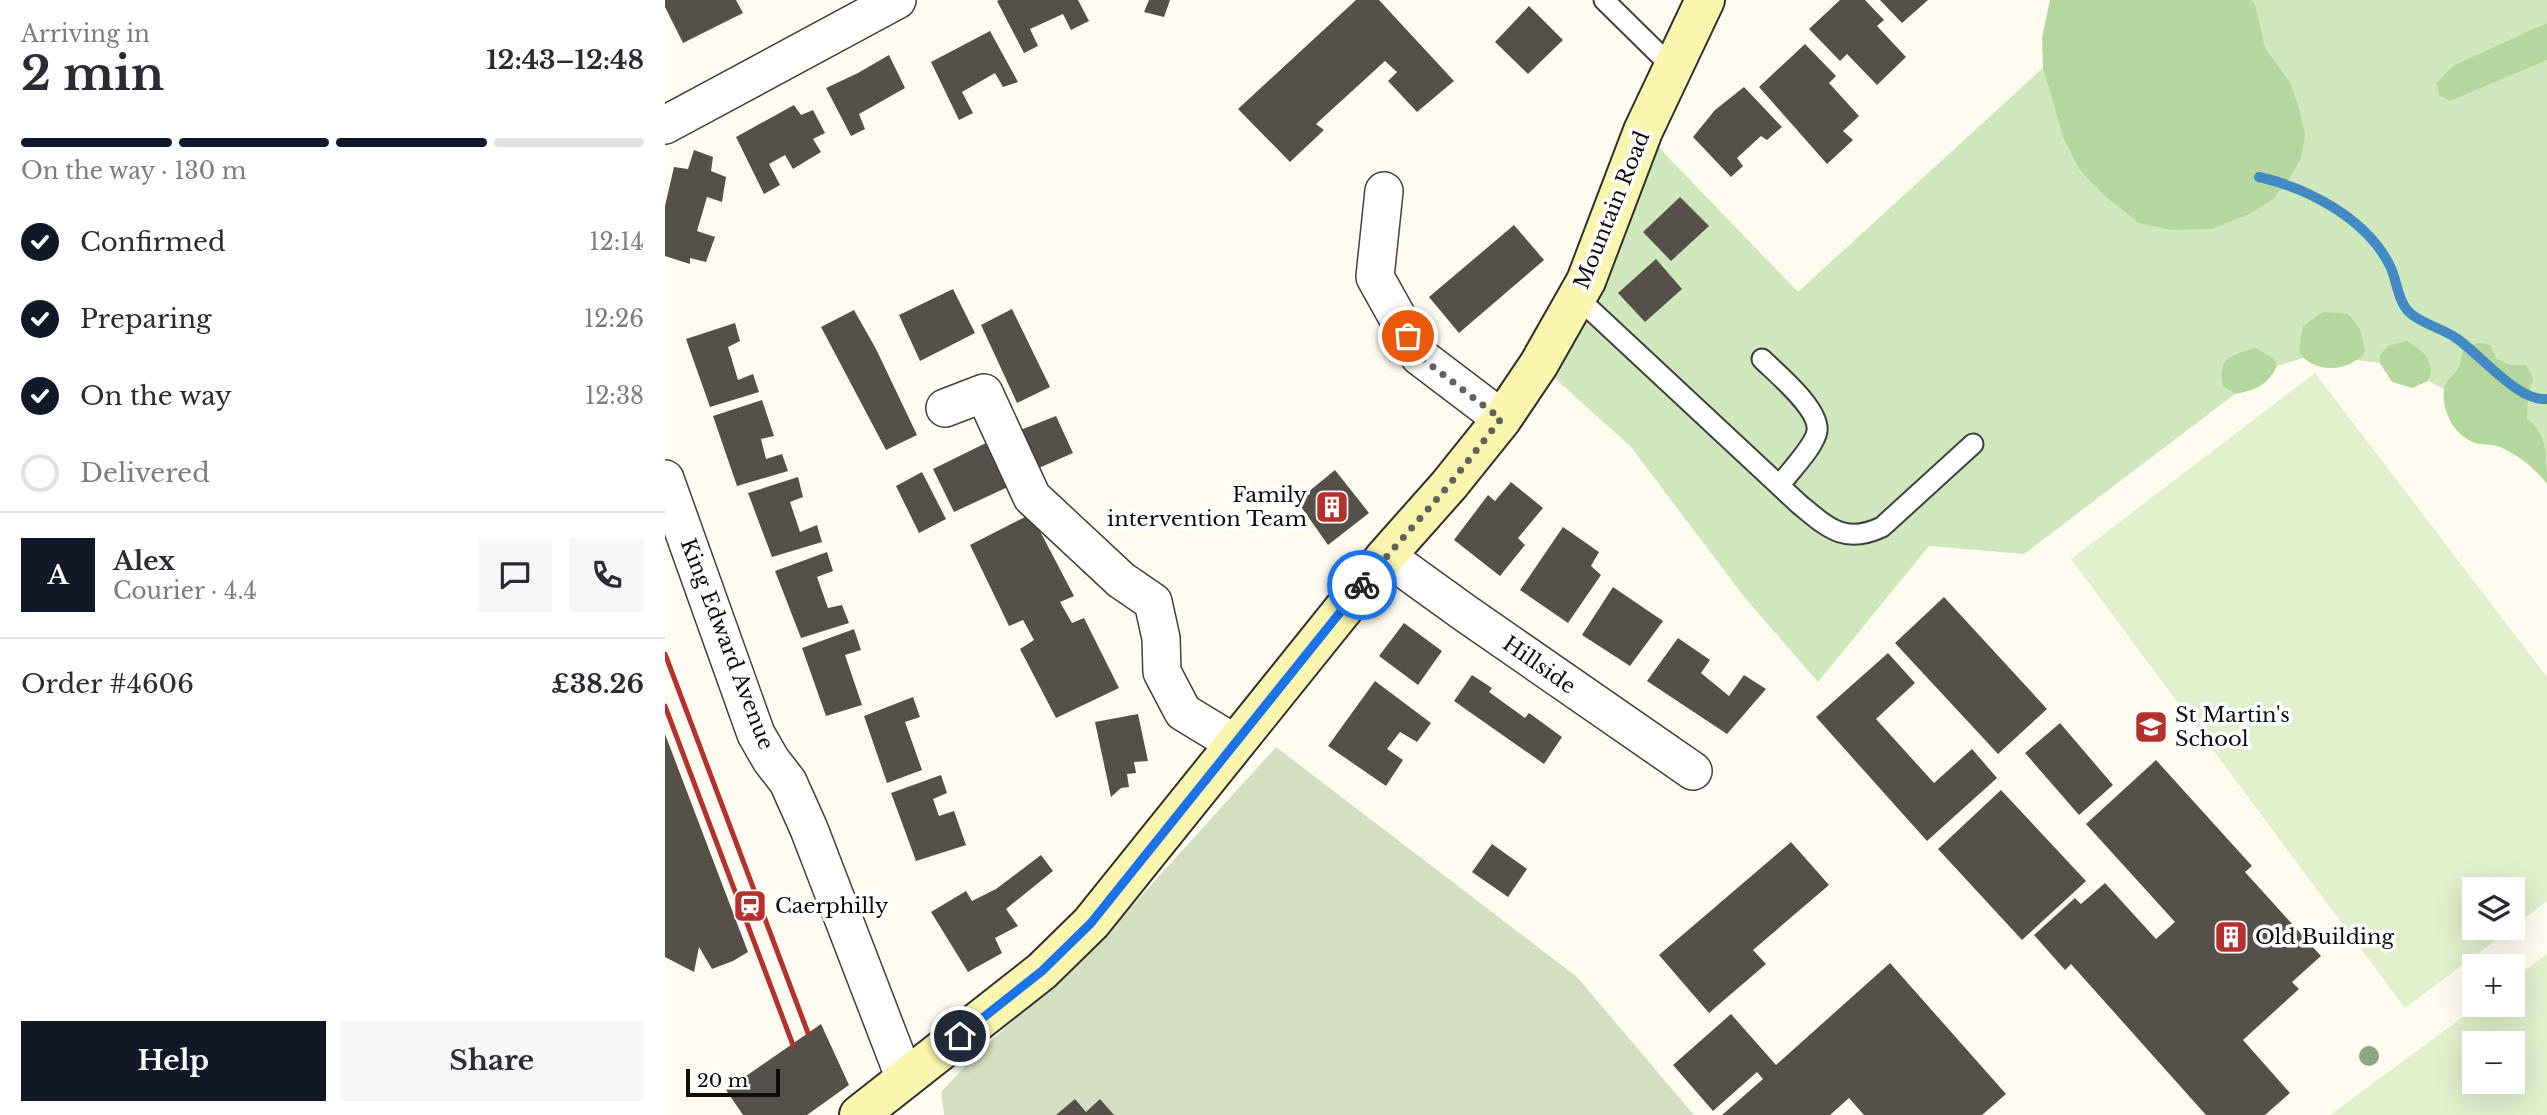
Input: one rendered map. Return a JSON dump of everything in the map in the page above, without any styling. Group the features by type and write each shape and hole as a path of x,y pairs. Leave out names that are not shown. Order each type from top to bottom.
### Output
{"main road":[{"name":"Mountain Road","path":"888,1100 1042,971 1091,923 1386,556 1449,485 1501,419 1539,364 1586,281 1643,131 1705,0"}],"street":[{"path":"665,125 897,0"},
{"path":"1384,191 1375,277 1419,356 1501,419"},
{"path":"944,408 984,393 1032,497 1121,580 1153,602 1163,672 1182,712 1234,743"},
{"name":"King Edward Avenue","path":"665,479 756,734 788,782 809,829 888,1100"},
{"name":"Hillside","path":"1386,556 1693,771"}],"lane":[{"path":"1604,0 1672,67"},
{"path":"1577,297 1780,485 1828,528 1841,534 1867,534 1882,527 1973,444"},
{"path":"1762,359 1808,406 1815,418 1817,430 1814,440 1780,485"}],"green space":[{"path":"2050,0 2251,0 2255,5 2265,48 2291,84 2305,135 2301,158 2273,199 2250,214 2211,229 2171,230 2139,223 2104,195 2079,169 2064,139 2043,68 2042,38"},
{"path":"2117,0 2547,0 2547,456 2466,400 2428,381 2381,363 2329,357 2303,358 2277,366 2235,394 2024,554 1929,546 1818,682 1745,598 1631,447 1539,364 1643,131 1798,292"},
{"path":"2547,23 2547,60 2450,101 2439,95 2437,83 2453,66"},
{"path":"2323,312 2348,314 2360,329 2365,351 2351,364 2322,367 2305,359 2299,352 2303,326"},
{"path":"2407,341 2427,357 2431,368 2428,381 2412,388 2392,382 2380,363 2380,355 2388,346"},
{"path":"2479,343 2490,345 2496,359 2510,365 2526,365 2533,378 2528,397 2527,419 2542,438 2547,463 2547,484 2532,467 2513,454 2497,446 2470,441 2457,430 2447,415 2445,385 2458,370 2466,346"},
{"path":"2256,348 2274,359 2277,366 2261,386 2235,394 2223,386 2224,363 2233,355"},
{"path":"2315,373 2547,677 2547,901 2525,918 2525,877 2462,877 2462,940 2496,940 2477,954 2462,954 2462,965 2405,1008 2071,559"},
{"path":"1276,747 1577,977 1694,1115 944,1115 941,1092 1132,906"},
{"path":"2547,954 2547,1115 2330,1115 2463,1017 2525,1017 2525,970"}],"building":[{"path":"665,0 736,0 743,13 683,43 665,7"},
{"path":"1078,0 1089,21 1071,30 1063,14 1030,29 1038,46 1024,53 997,1"},
{"path":"1149,0 1170,0 1164,17 1144,12"},
{"path":"1356,0 1379,0 1454,81 1417,112 1388,81 1397,72 1385,61 1316,124 1324,130 1290,162 1238,109"},
{"path":"1840,0 1865,0 1884,20 1877,26 1906,57 1877,85 1847,54 1840,61 1809,29"},
{"path":"1880,0 1928,0 1902,23"},
{"path":"1529,6 1563,40 1528,74 1495,42"},
{"path":"990,31 1018,82 1003,87 995,73 962,92 973,113 959,120 931,62"},
{"path":"1805,44 1836,76 1829,83 1859,116 1843,131 1853,140 1827,164 1759,87"},
{"path":"889,55 905,88 859,114 865,129 851,136 826,88"},
{"path":"1744,87 1782,127 1767,140 1761,136 1737,158 1743,166 1731,177 1693,137 1715,110"},
{"path":"794,105 801,115 813,110 825,133 813,139 821,152 793,169 785,155 769,164 780,185 764,194 736,137"},
{"path":"694,150 713,157 711,171 726,177 722,202 707,197 697,231 715,237 706,262 690,258 690,264 665,256 665,206 674,167 688,169"},
{"path":"1680,197 1709,226 1671,261 1643,232"},
{"path":"1514,225 1544,260 1459,333 1429,297"},
{"path":"1656,259 1682,289 1645,322 1618,293"},
{"path":"953,289 975,333 920,361 899,315"},
{"path":"1012,309 1050,387 1017,403 981,325"},
{"path":"854,310 917,435 886,450 821,327"},
{"path":"735,323 740,341 728,347 738,380 753,374 759,392 710,407 686,339"},
{"path":"762,400 774,436 761,439 766,459 782,454 788,471 737,486 713,416"},
{"path":"1056,416 1073,453 1032,471 1018,431"},
{"path":"990,441 1010,486 954,512 933,469"},
{"name":"Family intervention Team","path":"1335,470 1369,513 1328,545 1297,501"},
{"path":"922,472 946,519 919,533 896,486"},
{"path":"798,477 803,497 790,502 800,532 817,525 822,542 772,557 748,493"},
{"path":"1511,482 1543,508 1518,538 1525,545 1500,576 1454,540 1488,495 1495,501"},
{"path":"1031,514 1074,596 1060,602 1072,623 1084,618 1119,688 1056,718 1020,649 1034,640 1023,620 1009,626 970,545"},
{"path":"1563,527 1599,552 1591,566 1601,575 1568,623 1520,590"},
{"path":"827,552 833,571 817,577 828,608 842,605 849,623 801,638 775,571"},
{"path":"1613,587 1663,621 1630,666 1582,635"},
{"path":"1944,597 2047,709 1998,754 1895,643"},
{"path":"1404,623 1442,651 1418,685 1379,656"},
{"path":"854,629 861,650 845,655 862,705 826,716 802,648"},
{"path":"1678,638 1710,660 1701,673 1729,696 1744,675 1766,689 1727,734 1647,681"},
{"path":"1888,653 1915,683 1876,719 1934,783 1972,749 1997,778 1927,841 1816,717"},
{"path":"1472,675 1492,688 1489,692 1525,718 1529,713 1562,737 1544,764 1454,701"},
{"path":"1375,681 1431,723 1417,742 1400,732 1387,749 1403,760 1386,786 1328,746"},
{"path":"913,697 920,717 905,722 922,770 887,783 864,716"},
{"path":"1138,714 1148,761 1134,762 1136,773 1127,774 1129,787 1121,788 1111,797 1095,722"},
{"path":"2060,723 2113,785 2079,815 2025,753"},
{"path":"665,734 748,952 712,969 699,947 694,972 665,957"},
{"name":"Old Building","path":"2156,760 2252,866 2245,872 2321,956 2292,982 2299,989 2243,1040 2290,1093 2265,1115 2206,1115 2071,964 2065,970 2034,935 2075,898 2081,904 2105,883 2156,939 2175,922 2086,824"},
{"path":"941,775 947,793 933,799 939,816 954,811 966,845 916,861 891,793"},
{"path":"2001,790 2086,881 2022,940 1938,849"},
{"path":"1791,842 1829,885 1753,950 1766,964 1709,1013 1659,955"},
{"path":"1492,844 1527,869 1508,897 1472,872"},
{"path":"1041,855 1053,871 1006,909 1018,926 995,938 1002,953 968,972 931,912 966,891 972,901 996,889"},
{"path":"1890,963 2006,1094 1982,1115 1864,1115 1849,1098 1830,1115 1722,1115 1763,1079 1757,1072 1713,1111 1673,1065 1731,1014 1776,1065"},
{"path":"821,1024 849,1085 807,1115 743,1115 726,1090"},
{"path":"1075,1099 1086,1112 1100,1099 1114,1115 1056,1115"}],"waterway":[{"path":"2259,177 2297,189 2335,208 2352,221 2381,250 2391,268 2402,302 2409,312 2466,345 2500,376 2524,393 2547,399"}],"railway":[{"path":"665,654 808,1033"},
{"path":"665,706 793,1045"}],"way so far":[{"path":"1362,585 1449,485 1501,419 1419,356 1408,336"}],"place":[{"name":"Family intervention Team","path":"1332,507"},
{"name":"St Martin's School","path":"2151,727"},
{"name":"Caerphilly","path":"750,906"},
{"name":"Old Building","path":"2231,937"}],"route":[{"path":"960,1036 1042,971 1091,923 1362,585"}]}
